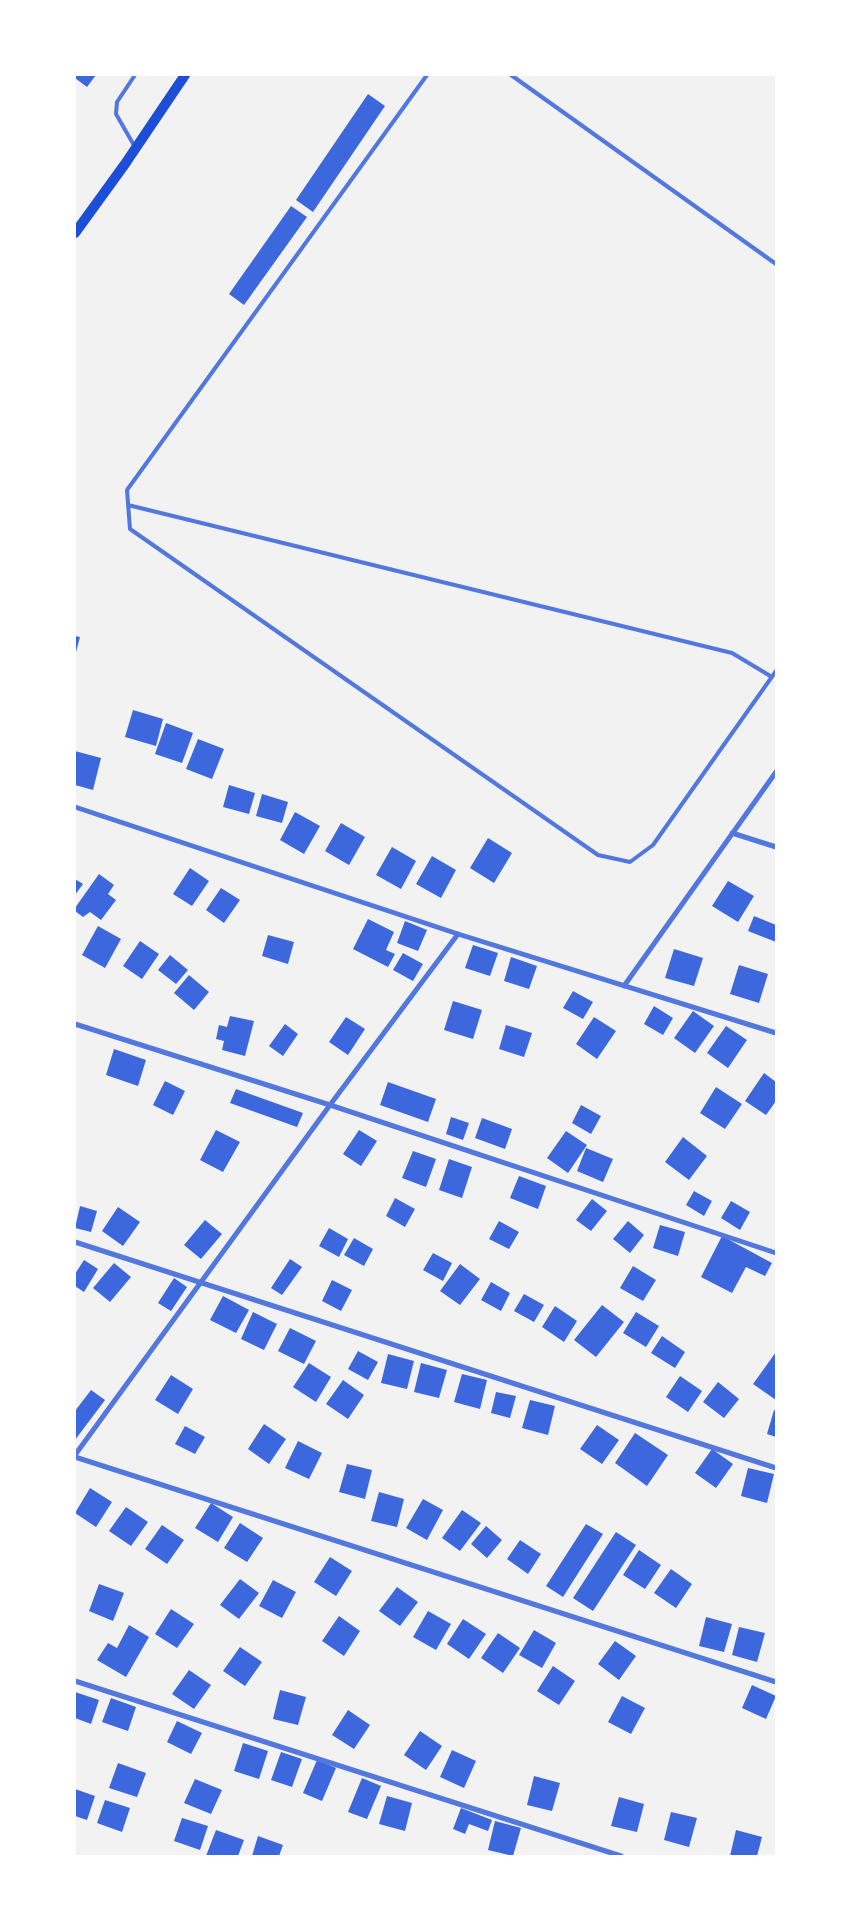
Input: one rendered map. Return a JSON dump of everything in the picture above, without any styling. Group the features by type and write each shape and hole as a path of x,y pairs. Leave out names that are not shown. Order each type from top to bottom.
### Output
{"main road":[{"path":"75,233 185,75"}],"street":[{"path":"624,986 776,772"},
{"path":"75,807 458,934 776,1033"},
{"path":"732,833 776,847"},
{"path":"458,934 75,1456 776,1682"},
{"path":"75,1024 776,1253"},
{"path":"75,1242 776,1468"},
{"path":"75,1681 621,1856"}],"lane":[{"path":"135,75 116,102 116,114 136,148"},
{"path":"427,75 127,490 130,529 598,855 630,862 653,845 776,670"},
{"path":"511,75 776,264"},
{"path":"128,505 732,653 772,677"}],"building":[{"path":"75,75 96,75 87,87 75,78"},
{"path":"368,94 385,106 313,212 296,200"},
{"path":"291,206 307,217 244,305 229,294"},
{"path":"75,636 80,637 76,652 75,652"},
{"path":"133,710 163,719 156,746 125,737"},
{"path":"166,723 193,733 182,763 155,754"},
{"path":"198,739 224,749 212,779 186,769"},
{"path":"75,751 101,758 93,790 75,785"},
{"path":"229,785 255,793 249,814 223,807"},
{"path":"262,794 288,802 282,823 256,816"},
{"path":"295,812 320,826 304,854 280,840"},
{"path":"341,823 365,837 349,865 325,851"},
{"path":"488,838 512,853 494,883 470,868"},
{"path":"392,847 416,861 401,889 376,875"},
{"path":"432,856 456,870 441,898 416,884"},
{"path":"190,868 209,881 192,906 173,894"},
{"path":"99,874 114,885 108,894 116,900 101,920 90,912 83,917 75,911 75,908"},
{"path":"75,879 83,884 75,895"},
{"path":"728,881 754,896 738,922 712,906"},
{"path":"221,888 240,900 224,923 206,910"},
{"path":"754,916 776,925 776,942 748,931"},
{"path":"368,919 394,932 386,950 395,954 388,967 353,949"},
{"path":"405,921 427,930 418,951 397,943"},
{"path":"98,926 121,939 105,968 82,955"},
{"path":"268,935 294,942 288,964 262,956"},
{"path":"140,941 159,954 142,979 123,966"},
{"path":"473,945 498,953 490,976 465,968"},
{"path":"674,949 703,958 694,986 665,978"},
{"path":"403,953 423,964 413,981 393,970"},
{"path":"170,955 188,970 176,984 158,970"},
{"path":"511,957 537,966 529,989 504,981"},
{"path":"739,965 768,974 759,1003 730,994"},
{"path":"189,975 209,992 194,1010 174,993"},
{"path":"573,991 593,1002 583,1019 563,1008"},
{"path":"453,1001 482,1010 473,1039 444,1030"},
{"path":"654,1006 673,1018 663,1035 644,1024"},
{"path":"693,1011 714,1026 695,1053 674,1038"},
{"path":"230,1016 254,1021 245,1056 222,1050 224,1041 216,1039 219,1025 227,1027"},
{"path":"346,1017 365,1029 348,1055 329,1042"},
{"path":"594,1017 616,1031 597,1059 576,1044"},
{"path":"285,1024 298,1034 283,1056 269,1046"},
{"path":"506,1025 532,1033 524,1057 499,1049"},
{"path":"726,1026 747,1040 728,1068 707,1053"},
{"path":"114,1049 146,1060 138,1086 106,1075"},
{"path":"764,1073 776,1082 776,1101 766,1115 745,1101"},
{"path":"165,1081 185,1091 173,1115 153,1105"},
{"path":"388,1082 436,1099 428,1122 380,1105"},
{"path":"716,1087 742,1104 725,1129 700,1113"},
{"path":"236,1089 303,1113 297,1127 230,1103"},
{"path":"581,1105 601,1116 591,1134 572,1123"},
{"path":"451,1117 469,1123 463,1140 446,1134"},
{"path":"482,1118 512,1129 505,1149 475,1138"},
{"path":"216,1130 240,1142 223,1172 200,1160"},
{"path":"359,1130 377,1141 361,1166 343,1154"},
{"path":"566,1131 587,1145 568,1173 547,1158"},
{"path":"683,1137 707,1156 689,1180 665,1162"},
{"path":"586,1148 613,1159 603,1182 577,1171"},
{"path":"413,1151 436,1159 426,1187 402,1178"},
{"path":"449,1159 472,1167 462,1198 439,1190"},
{"path":"519,1176 546,1186 538,1209 510,1198"},
{"path":"694,1191 712,1201 704,1216 686,1205"},
{"path":"395,1198 415,1209 405,1227 386,1216"},
{"path":"592,1199 607,1211 591,1231 576,1220"},
{"path":"731,1201 750,1212 740,1230 721,1218"},
{"path":"80,1206 97,1211 91,1232 75,1228"},
{"path":"118,1207 140,1222 123,1246 102,1231"},
{"path":"205,1220 222,1234 201,1259 184,1245"},
{"path":"499,1221 519,1232 509,1249 489,1239"},
{"path":"628,1221 644,1235 630,1253 613,1239"},
{"path":"660,1225 685,1232 678,1256 653,1248"},
{"path":"329,1228 348,1239 339,1257 319,1246"},
{"path":"722,1236 772,1263 765,1276 746,1267 732,1293 701,1277"},
{"path":"354,1238 373,1249 364,1266 344,1255"},
{"path":"433,1253 452,1263 443,1281 423,1270"},
{"path":"290,1259 302,1267 282,1295 271,1288"},
{"path":"84,1260 98,1269 84,1292 75,1286 75,1274"},
{"path":"114,1263 131,1277 110,1302 93,1288"},
{"path":"460,1264 480,1279 460,1305 440,1291"},
{"path":"633,1266 656,1280 643,1301 620,1288"},
{"path":"174,1278 187,1287 171,1311 158,1303"},
{"path":"332,1280 352,1290 341,1311 322,1301"},
{"path":"491,1282 510,1293 501,1311 481,1300"},
{"path":"524,1294 544,1305 534,1322 514,1311"},
{"path":"223,1296 249,1310 236,1333 210,1320"},
{"path":"602,1305 624,1322 596,1357 574,1340"},
{"path":"555,1306 577,1321 564,1342 542,1327"},
{"path":"253,1312 277,1324 264,1350 241,1339"},
{"path":"636,1312 659,1326 646,1347 623,1333"},
{"path":"290,1328 316,1341 304,1364 278,1351"},
{"path":"662,1336 685,1352 675,1368 651,1353"},
{"path":"358,1351 378,1362 368,1380 348,1369"},
{"path":"776,1352 776,1400 753,1384"},
{"path":"388,1354 414,1361 407,1389 381,1383"},
{"path":"309,1363 331,1377 316,1402 293,1387"},
{"path":"421,1363 447,1370 439,1398 414,1392"},
{"path":"462,1374 487,1380 480,1409 454,1402"},
{"path":"171,1375 193,1389 178,1414 155,1400"},
{"path":"680,1376 702,1391 688,1412 666,1397"},
{"path":"343,1380 364,1395 348,1419 326,1404"},
{"path":"718,1382 739,1399 724,1418 703,1402"},
{"path":"91,1390 105,1400 75,1440 75,1411"},
{"path":"496,1392 516,1396 510,1418 491,1413"},
{"path":"530,1400 555,1406 548,1435 522,1428"},
{"path":"774,1410 776,1411 776,1437 767,1434"},
{"path":"264,1424 286,1439 269,1464 248,1449"},
{"path":"597,1425 619,1440 602,1464 580,1449"},
{"path":"185,1426 205,1437 195,1454 175,1444"},
{"path":"635,1433 668,1455 647,1486 615,1463"},
{"path":"298,1441 322,1453 309,1479 285,1468"},
{"path":"712,1449 733,1464 716,1488 695,1473"},
{"path":"347,1464 372,1470 365,1499 339,1492"},
{"path":"748,1468 774,1474 767,1503 741,1496"},
{"path":"90,1488 112,1502 96,1527 75,1513"},
{"path":"379,1492 404,1499 397,1527 371,1521"},
{"path":"423,1499 443,1510 427,1540 406,1528"},
{"path":"211,1503 233,1517 218,1542 195,1528"},
{"path":"126,1507 148,1522 131,1546 109,1531"},
{"path":"462,1510 481,1523 460,1551 442,1538"},
{"path":"240,1523 263,1538 247,1562 224,1548"},
{"path":"586,1524 603,1534 563,1597 546,1586"},
{"path":"162,1525 184,1540 167,1564 145,1549"},
{"path":"486,1526 502,1540 487,1558 471,1544"},
{"path":"616,1532 636,1545 593,1611 573,1598"},
{"path":"520,1540 541,1554 528,1574 507,1559"},
{"path":"639,1550 661,1565 645,1589 623,1575"},
{"path":"330,1557 352,1571 336,1596 314,1582"},
{"path":"671,1569 692,1584 676,1608 654,1593"},
{"path":"240,1579 259,1593 239,1619 220,1605"},
{"path":"273,1580 296,1592 282,1618 259,1606"},
{"path":"99,1584 124,1593 113,1621 89,1611"},
{"path":"397,1587 418,1602 400,1626 379,1611"},
{"path":"171,1609 194,1624 177,1648 155,1634"},
{"path":"428,1611 451,1624 436,1650 413,1637"},
{"path":"339,1616 360,1631 344,1656 322,1641"},
{"path":"706,1617 732,1624 724,1652 699,1646"},
{"path":"463,1619 486,1634 469,1659 447,1644"},
{"path":"129,1625 149,1637 126,1677 97,1660 108,1643 117,1648"},
{"path":"739,1627 765,1633 757,1662 732,1655"},
{"path":"534,1630 556,1643 542,1668 519,1655"},
{"path":"498,1633 520,1648 503,1673 481,1658"},
{"path":"615,1641 636,1656 619,1680 598,1664"},
{"path":"240,1647 262,1662 245,1686 223,1671"},
{"path":"553,1666 575,1681 559,1705 537,1691"},
{"path":"189,1670 211,1685 194,1709 172,1694"},
{"path":"752,1685 776,1696 766,1719 742,1708"},
{"path":"280,1690 306,1697 298,1725 273,1719"},
{"path":"75,1692 99,1700 91,1724 75,1718"},
{"path":"622,1696 645,1708 631,1734 608,1722"},
{"path":"111,1698 136,1707 128,1731 102,1722"},
{"path":"348,1710 370,1725 354,1749 332,1735"},
{"path":"177,1721 202,1733 191,1754 167,1742"},
{"path":"420,1731 442,1746 426,1770 404,1755"},
{"path":"243,1743 268,1751 259,1779 234,1771"},
{"path":"452,1750 476,1761 464,1788 440,1777"},
{"path":"281,1752 302,1759 292,1787 271,1780"},
{"path":"317,1760 336,1768 322,1801 303,1793"},
{"path":"118,1763 146,1773 137,1797 109,1788"},
{"path":"534,1776 560,1783 552,1811 527,1805"},
{"path":"362,1778 381,1786 367,1819 348,1812"},
{"path":"195,1779 222,1790 211,1814 184,1803"},
{"path":"75,1789 95,1796 87,1820 75,1816"},
{"path":"387,1796 412,1803 405,1831 379,1824"},
{"path":"619,1797 644,1804 637,1832 611,1826"},
{"path":"105,1800 130,1808 122,1832 97,1823"},
{"path":"461,1808 492,1820 488,1831 469,1824 465,1834 453,1829"},
{"path":"671,1812 697,1818 689,1847 664,1840"},
{"path":"182,1818 208,1826 200,1850 174,1841"},
{"path":"495,1821 521,1828 513,1856 488,1850"},
{"path":"216,1830 244,1840 238,1856 206,1856"},
{"path":"736,1830 762,1837 757,1856 730,1856"},
{"path":"258,1836 283,1845 279,1856 252,1856"}]}
